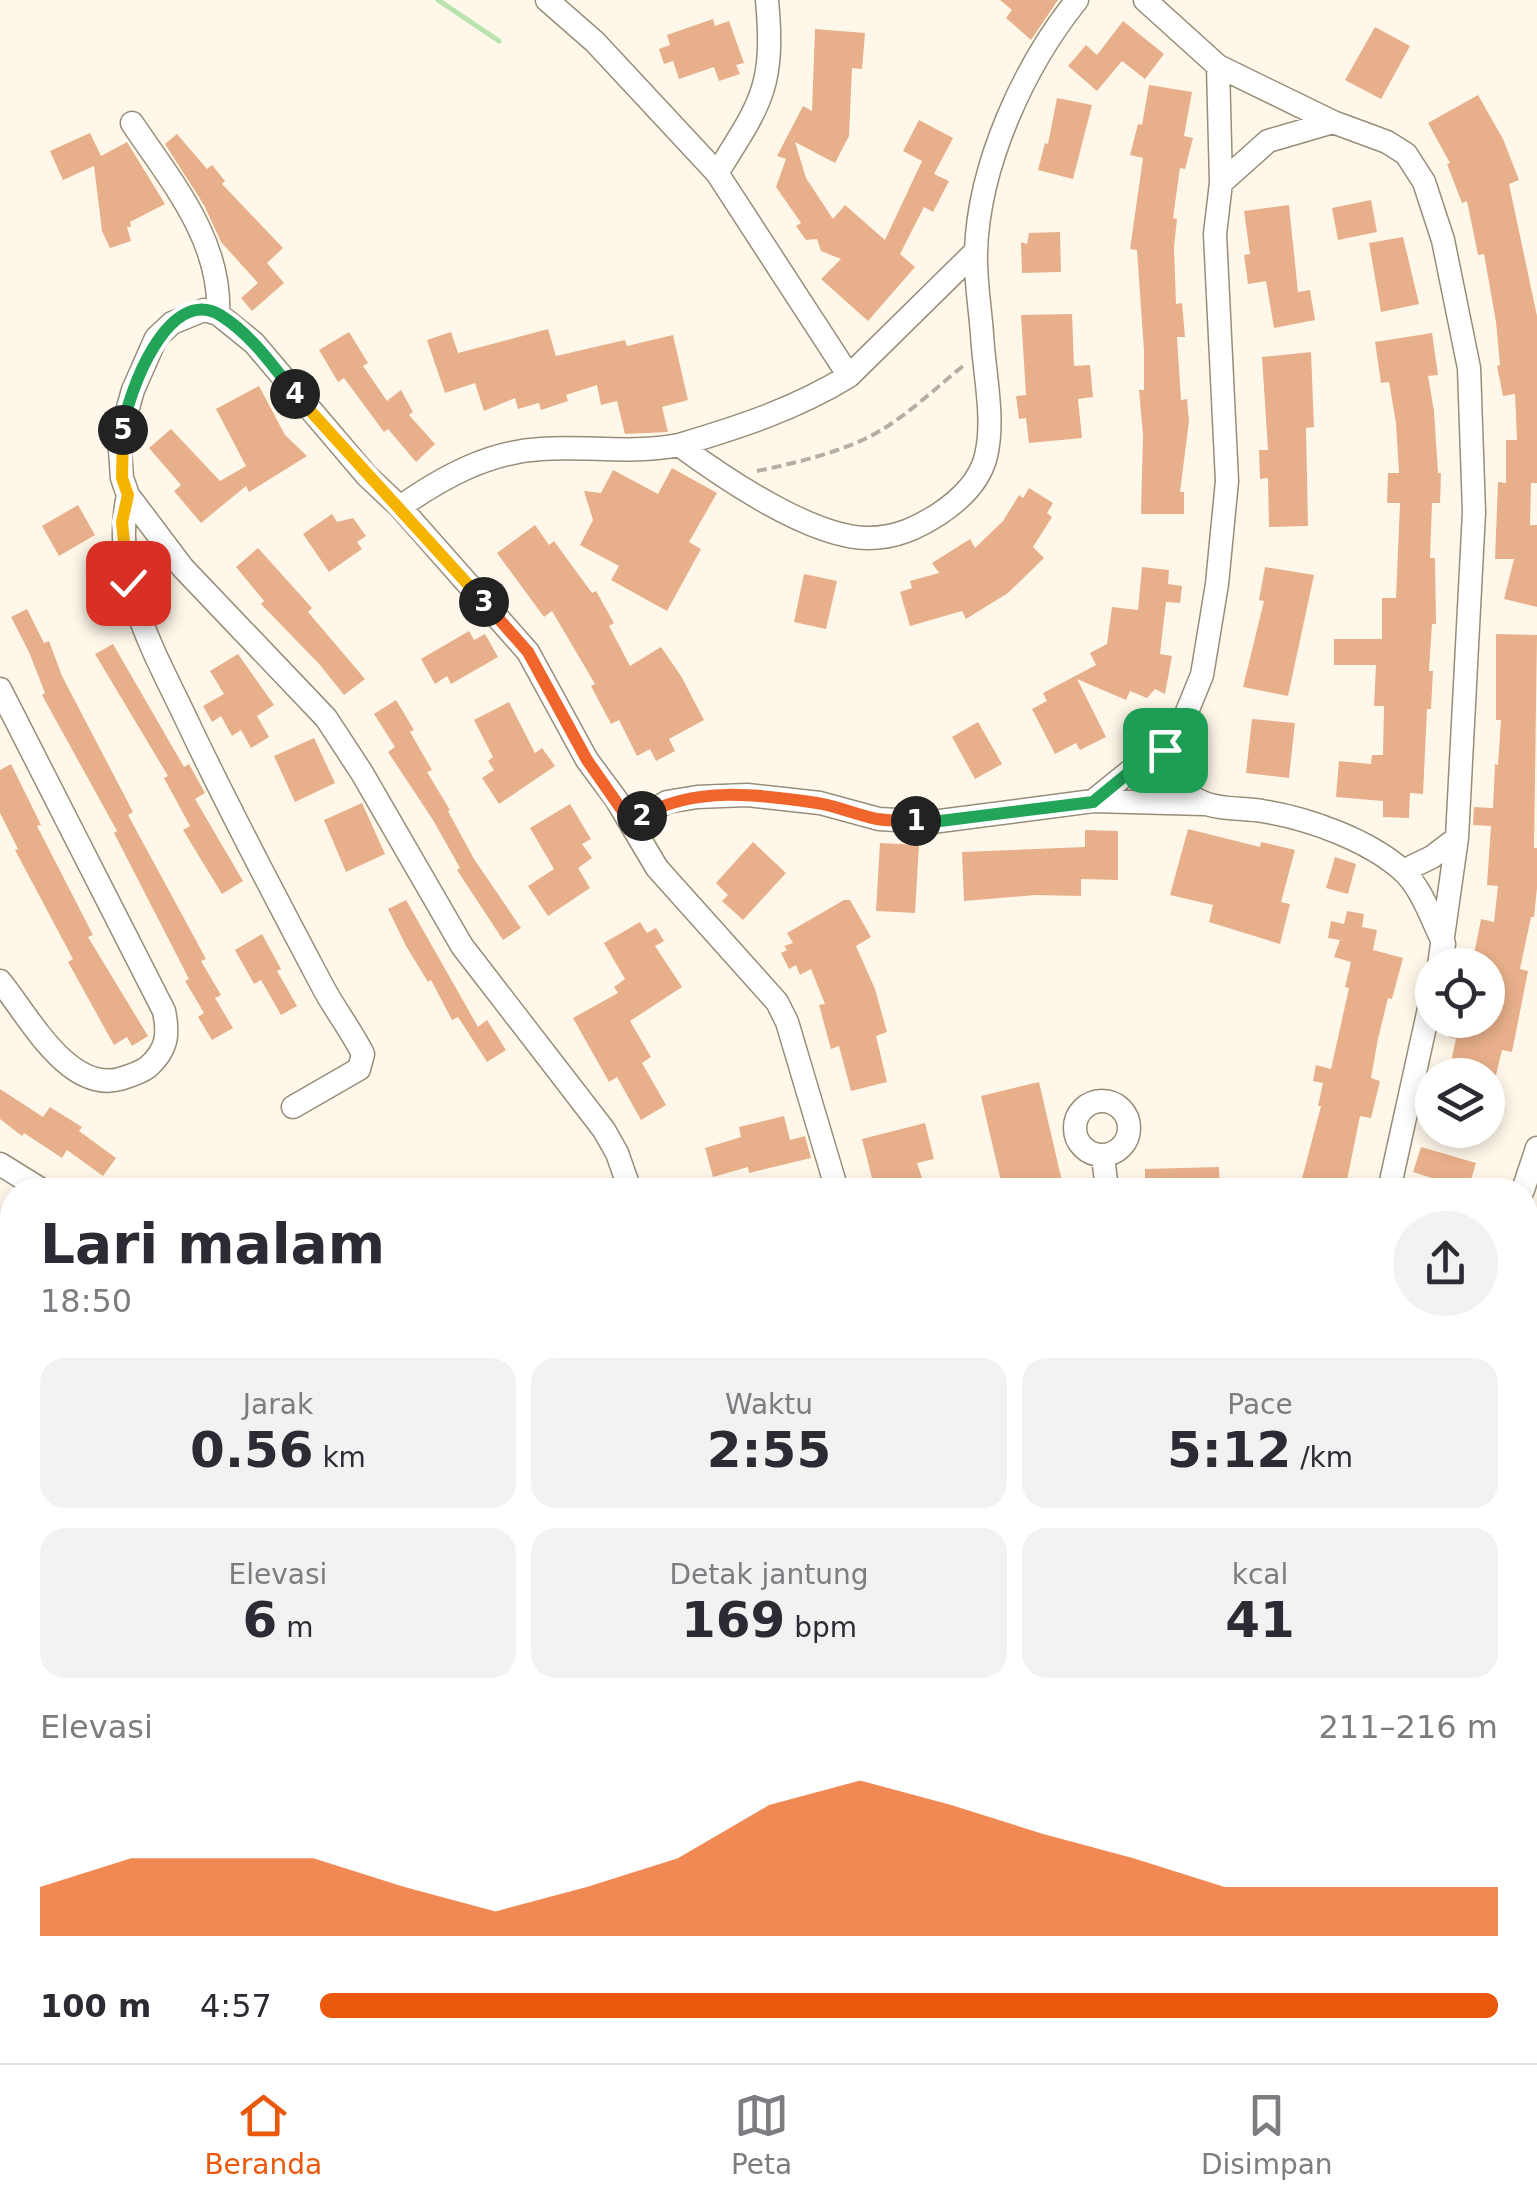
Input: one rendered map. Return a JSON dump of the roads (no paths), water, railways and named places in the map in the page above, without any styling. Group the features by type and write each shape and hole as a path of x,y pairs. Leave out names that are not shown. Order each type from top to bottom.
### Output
{"street":[{"path":"547,0 595,42 717,174 849,376"},
{"path":"717,174 760,106 768,76 767,0"},
{"path":"680,444 723,478 810,523 864,538 910,531 968,491 986,457 988,418 976,251 994,156 1015,96 1038,55 1078,0"},
{"path":"1145,0 1218,66 1406,154 1416,167 1444,240 1469,368 1474,512 1457,838 1442,948"},
{"path":"1093,802 1166,742 1184,719 1202,675 1228,482 1215,234 1221,183 1218,66"},
{"path":"1221,183 1268,141 1333,122"},
{"path":"132,124 180,196 211,252 219,290 218,314"},
{"path":"400,506 438,480 488,458 538,449 656,450 762,420 849,376 976,251"},
{"path":"625,1178 604,1130 462,946 326,718 184,568 128,495 120,450 133,390 156,338 180,318 204,310 218,314 254,343 367,476 400,506 528,652 587,760 657,868 777,1002 787,1022 833,1178"},
{"path":"128,495 122,522 124,552 137,614 243,836 363,1054 359,1069 294,1107"},
{"path":"0,688 164,1011 166,1045 143,1071 110,1082 94,1080 75,1072 62,1060 0,981"},
{"path":"1166,742 1167,770 1172,780 1204,804"},
{"path":"631,823 667,802 697,797 765,797 820,803 879,819 932,822 1093,802 1204,804 1267,811 1342,833 1403,871 1424,902 1439,948"},
{"path":"1403,871 1432,857 1457,838"},
{"path":"1392,1178 1423,1038"},
{"path":"1527,1178 1537,1148"},
{"path":"1104,1156 1106,1178"},
{"path":"0,1164 23,1178"}],"waterway":[{"path":"438,0 499,41"}]}
